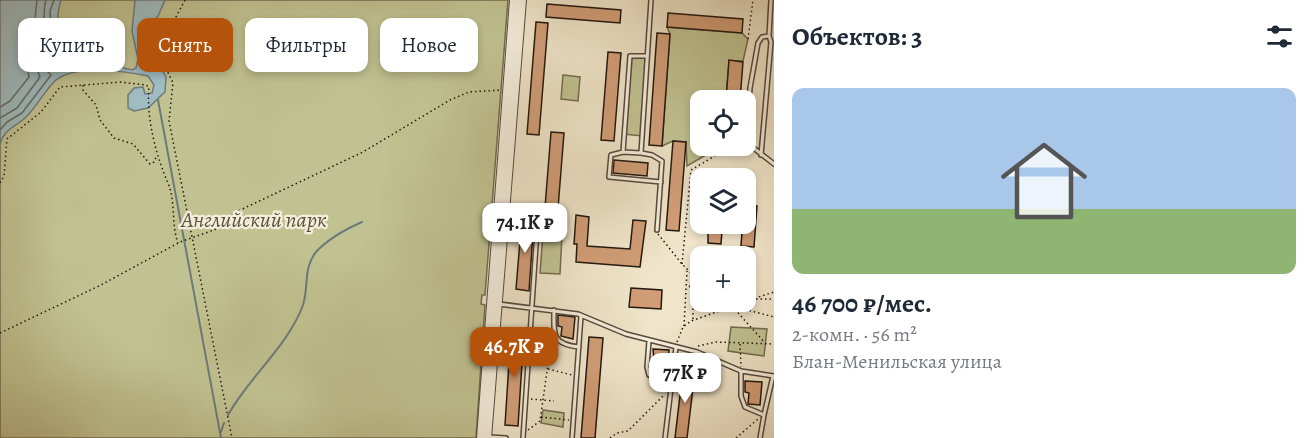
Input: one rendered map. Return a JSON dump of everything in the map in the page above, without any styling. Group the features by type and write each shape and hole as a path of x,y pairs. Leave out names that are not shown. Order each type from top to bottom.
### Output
{"street":[{"path":"502,210 514,0"},
{"path":"485,437 502,210 522,0"}],"lane":[{"path":"641,153 651,0"},
{"path":"761,155 771,42 769,36 771,0"},
{"path":"750,90 758,43 762,37 769,36"},
{"path":"623,152 630,56 647,56"},
{"path":"756,150 774,164"},
{"path":"657,230 661,182 662,161 652,155 641,153 623,152 611,155 609,177 661,182"},
{"path":"502,210 538,216 523,436"},
{"path":"495,304 554,309 581,316 610,328 697,352 741,370 773,376 760,438"},
{"path":"554,309 554,333 558,341 564,345 579,347"},
{"path":"572,438 581,316"},
{"path":"650,340 647,368 649,375 672,387"},
{"path":"665,438 676,347"},
{"path":"741,370 741,396 745,407 764,415"},
{"path":"485,437 506,438"}],"path":[{"path":"185,0 169,30 157,37 158,52 173,83 168,121 194,237 196,266 231,438"},
{"path":"748,39 753,0"},
{"path":"0,183 4,176 7,139 41,112 60,87 120,82 141,83 149,87 148,108 160,168 168,183 174,214 172,223 179,243"},
{"path":"84,84 82,90 96,105 100,120 114,138 133,144 150,164 154,162 157,154"},
{"path":"0,333 101,285 179,243 222,227 234,213 363,152 450,100 469,92 507,91"},
{"path":"682,264 691,170 715,156"},
{"path":"657,230 659,236 690,273"},
{"path":"676,347 683,327 687,270"},
{"path":"756,299 774,292"},
{"path":"756,299 774,299"},
{"path":"756,311 774,316"},
{"path":"693,321 694,312"},
{"path":"683,327 714,312"},
{"path":"737,312 765,343"},
{"path":"529,341 554,333"},
{"path":"523,436 541,417 549,357 558,341"},
{"path":"693,350 710,342 774,344"},
{"path":"740,344 741,370"},
{"path":"547,368 576,375"},
{"path":"610,438 617,433 628,431 672,387"},
{"path":"525,399 554,401"},
{"path":"736,438 764,415"},
{"path":"541,417 573,420"}],"green space":[{"name":"Английский парк","path":"0,0 508,0 485,295 482,295 481,304 485,305 476,438 0,438"},
{"path":"667,27 742,33 748,39 743,61 729,61 727,90 690,90 690,156 704,156 687,166 686,142 673,141 662,146 670,34"},
{"path":"630,56 647,56 642,136 624,134"},
{"path":"563,75 580,77 578,101 561,99"},
{"path":"543,234 562,235 560,274 540,273"},
{"path":"731,327 767,329 764,356 728,351"},
{"path":"543,410 564,413 563,427 541,423"}],"water":[{"path":"0,0 61,0 57,18 18,18 18,72 79,72 62,76 54,82 29,114 7,132 0,144"},
{"path":"135,0 165,0 156,18 137,18 137,54 132,31"},
{"path":"137,64 137,72 163,72 166,77 165,92 148,108 134,111 128,108 128,95 134,88 143,87 145,94 152,93 154,85 148,76 126,72 125,68 132,70 136,68"}],"building":[{"path":"547,4 621,10 620,23 546,17"},
{"path":"668,13 743,19 742,33 667,27"},
{"path":"536,22 548,23 539,135 527,134"},
{"path":"657,33 670,34 662,146 649,145"},
{"path":"608,52 621,53 614,141 601,140"},
{"path":"729,60 743,62 741,90 727,90"},
{"path":"551,132 564,133 557,221 544,220"},
{"path":"673,141 686,142 679,231 666,230"},
{"path":"614,160 648,163 647,176 613,173"},
{"path":"576,215 589,217 587,246 630,249 633,220 646,221 640,267 576,262 577,244 574,244"},
{"path":"522,217 534,219 529,291 516,289"},
{"path":"708,234 722,234 721,244 708,243"},
{"path":"742,234 755,234 754,246 741,246"},
{"path":"631,288 662,290 661,309 629,307"},
{"path":"558,315 575,317 573,339 561,336 562,327 558,326"},
{"path":"511,331 524,332 518,426 505,425"},
{"path":"589,337 603,338 595,438 581,438"},
{"path":"653,349 669,350 667,373 655,372"},
{"path":"683,370 695,371 687,438 675,438"},
{"path":"745,381 762,382 760,405 748,404 749,393 745,392"}],"waterway":[{"path":"158,100 221,438"},
{"path":"228,415 296,320 305,298 309,264 316,252 337,235 362,222"},
{"path":"221,432 224,423"}]}
